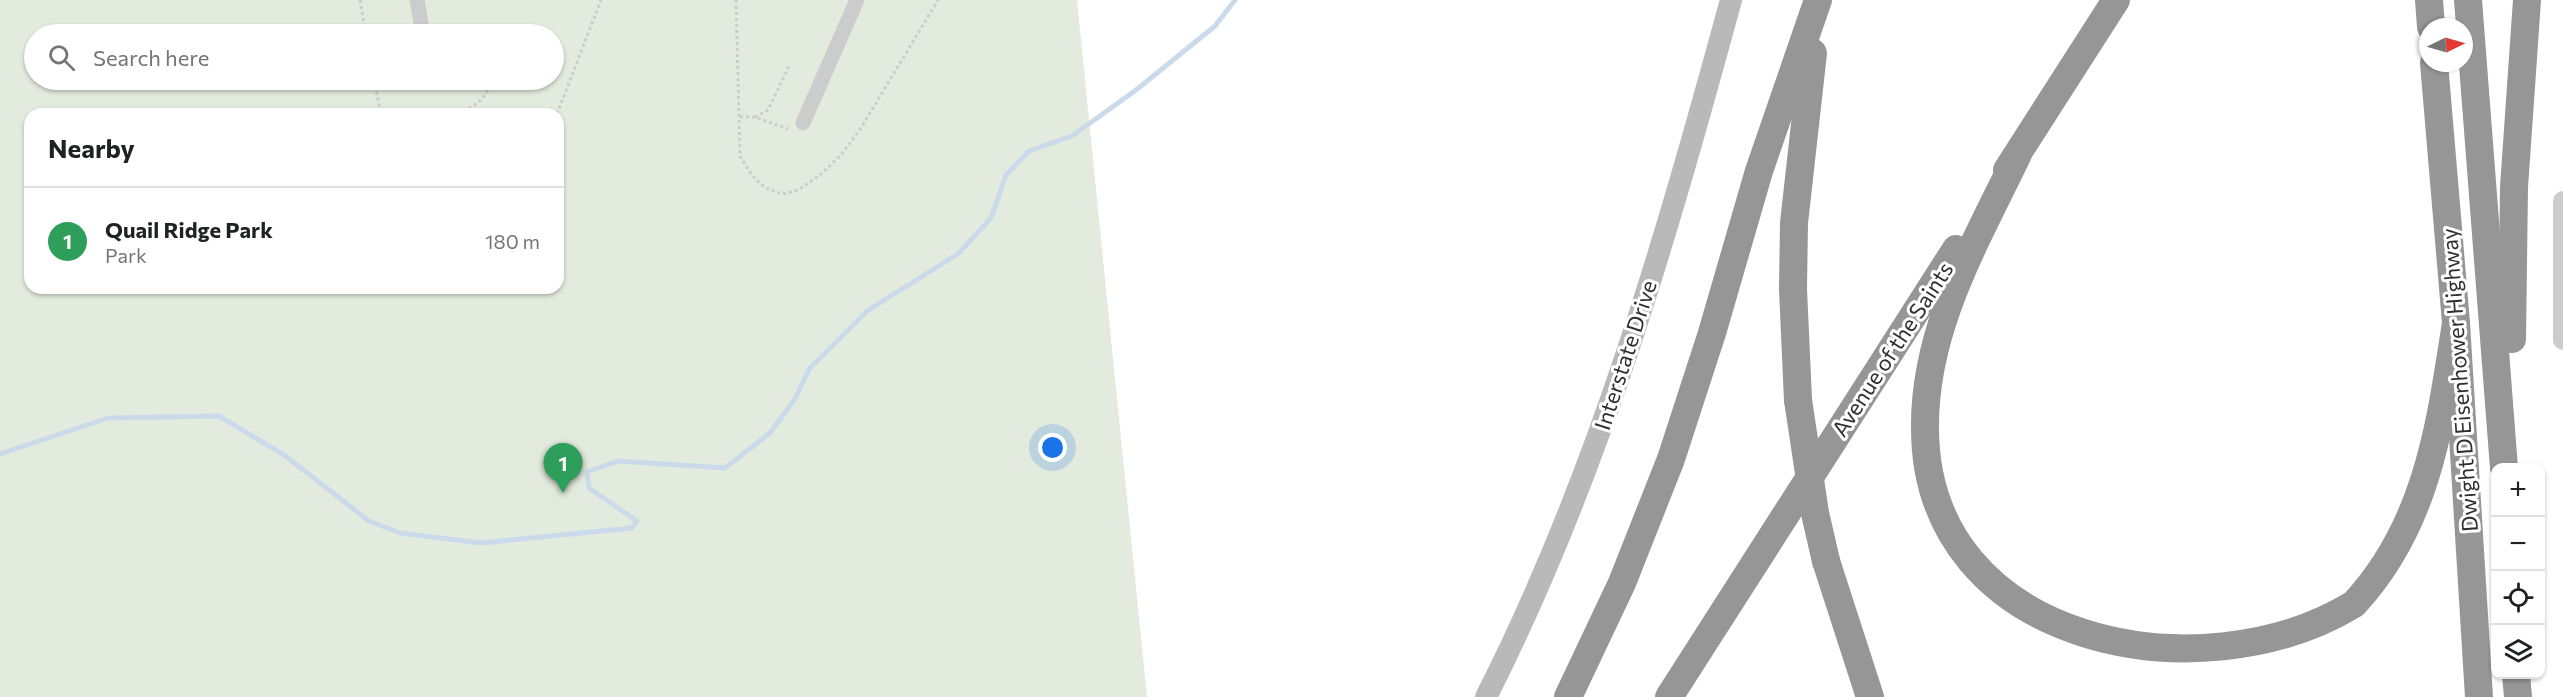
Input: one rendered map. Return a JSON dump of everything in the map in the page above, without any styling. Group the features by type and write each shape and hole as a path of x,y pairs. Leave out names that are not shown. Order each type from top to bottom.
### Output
{"highway":[{"path":"1819,0 1794,223 1793,289 1798,400 1815,513 1826,561 1870,697"},
{"path":"1568,697 1622,583 1671,459 1712,333 1760,171 1819,0"},
{"name":"Avenue of the Saints","path":"1669,697 2116,0"},
{"path":"2429,0 2430,18"},
{"name":"Dwight D Eisenhower Highway","path":"2468,0 2504,463"},
{"path":"2511,463 2514,187 2527,0"},
{"name":"Dwight D Eisenhower Highway","path":"2435,72 2456,323 2479,697"},
{"path":"2018,154 1954,288 1941,324 1931,357 1924,431 1929,467 1946,527 1978,581 2000,606 2023,625 2047,642 2087,661"},
{"path":"2241,670 2298,647 2326,629 2360,597 2395,547 2425,483 2437,441 2456,323"},
{"path":"2516,679 2518,697"}],"main road":[{"name":"Interstate Drive","path":"1486,697 1558,543 1597,441 1642,302 1731,0"}],"street":[{"path":"417,0 421,24"},
{"path":"803,123 857,0"},
{"path":"2563,201 2561,278 2563,340"}],"path":[{"path":"360,0 364,24"},
{"path":"559,108 601,0"},
{"path":"755,117 768,110 789,66"},
{"path":"376,90 380,108"},
{"path":"472,108 489,90"},
{"path":"739,117 755,117 797,132 803,123"}],"shaded area":[{"path":"0,0 1077,0 1147,697 0,697"}],"waterway":[{"path":"0,454 108,418 219,416 284,455 369,521 400,533 481,543 632,528 637,521 589,488 587,472 618,461 725,468 770,433 795,399 809,369 867,311 958,254 991,218 1006,175 1029,151 1072,136 1136,90 1215,26 1235,0"}],"place":[{"name":"Quail Ridge Park","path":"563,493"}]}
